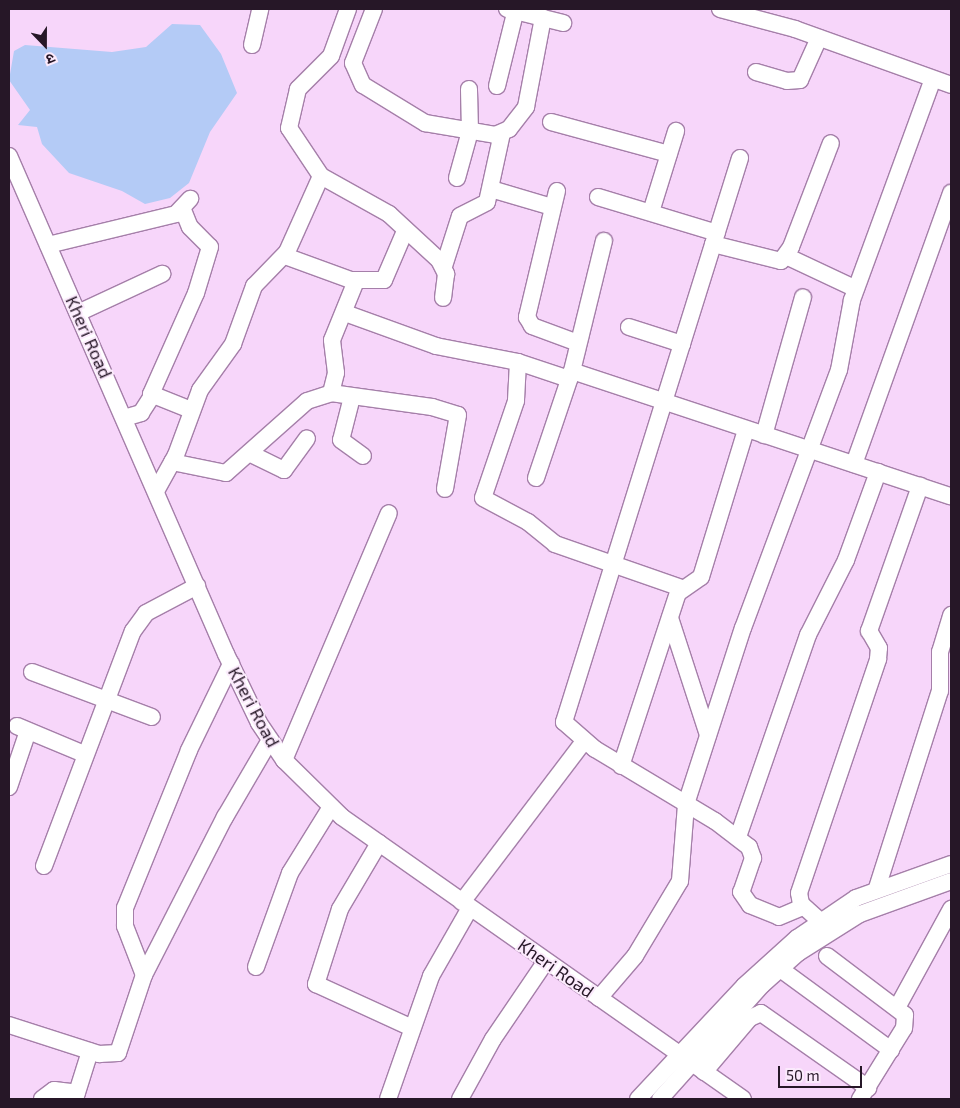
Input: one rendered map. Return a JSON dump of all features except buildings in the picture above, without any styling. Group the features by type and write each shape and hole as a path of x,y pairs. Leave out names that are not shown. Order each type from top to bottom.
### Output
{"street":[{"path":"252,45 260,9"},
{"path":"348,9 332,56 301,84 290,115 291,134 320,176 389,214 444,266"},
{"path":"374,9 353,63 358,78 418,120 470,131 502,133"},
{"path":"497,86 512,9 546,15 563,23"},
{"path":"720,9 776,16 819,38 951,85"},
{"path":"443,298 444,266 460,216 484,206 491,189 502,133 526,107 546,15"},
{"path":"756,72 786,82 800,80 819,38"},
{"path":"599,998 635,956 680,881 686,804 708,735 847,345 856,289 933,79"},
{"path":"457,178 470,131 470,89"},
{"path":"551,122 669,154"},
{"path":"651,212 676,131"},
{"path":"598,196 651,212 775,262 786,256 832,143"},
{"name":"Kheri Road","path":"9,156 231,664 270,740 284,760 331,807 379,843 739,1098"},
{"path":"740,158 614,564 564,716 567,728 584,741 621,766 738,837 753,852 741,884 744,900 769,916 788,915 804,907"},
{"path":"156,491 172,462 191,410 233,344 254,286 285,256 320,176"},
{"path":"491,189 552,207"},
{"path":"557,191 527,317 532,326 578,343"},
{"path":"854,464 951,193"},
{"path":"48,245 187,205 190,227 210,247 196,294 152,396 141,413 124,418"},
{"path":"285,256 356,281 387,278 405,231"},
{"path":"536,478 570,375 604,241"},
{"path":"786,256 856,289"},
{"path":"78,313 162,274"},
{"path":"330,393 336,373 331,345 356,281"},
{"path":"764,435 804,297"},
{"path":"344,314 436,346 518,362 570,375 764,435 951,496"},
{"path":"629,327 682,344"},
{"path":"518,362 516,402 483,498 521,518 555,544 680,588 696,583 701,577 746,430"},
{"path":"172,462 218,474 233,469 307,402 330,393 432,406 458,416 445,489"},
{"path":"152,396 191,410"},
{"path":"352,397 342,440 363,456"},
{"path":"249,453 284,470 307,438"},
{"path":"738,837 808,635 846,560 878,472"},
{"path":"820,921 804,907 800,893 878,659 879,648 869,631 920,486"},
{"path":"284,760 389,513"},
{"path":"44,866 84,754 139,621 197,586"},
{"path":"621,766 680,588"},
{"path":"877,888 940,690 940,652 951,615"},
{"path":"670,618 708,735"},
{"path":"144,975 125,926 125,908 188,750 231,664"},
{"path":"32,672 152,717"},
{"path":"9,787 22,728 84,754"},
{"path":"9,1025 90,1051 118,1053 144,975 224,817 270,740"},
{"path":"388,1099 410,1027 430,976 466,905 584,741"},
{"path":"256,967 290,873 331,807"},
{"path":"379,843 340,909 316,984 410,1027"},
{"path":"660,1099 768,962 820,921 877,888 950,859"},
{"path":"688,1062 779,968 860,914 951,881"},
{"path":"898,1006 951,909"},
{"path":"638,1099 750,1018 761,1013 864,1094 906,1022 898,1006 827,956"},
{"path":"460,1099 493,1038 546,961"},
{"path":"779,968 891,1050"},
{"path":"42,1099 54,1090 76,1096 90,1051"}],"water":[{"path":"172,24 200,25 221,54 237,93 210,132 189,183 170,198 145,204 122,191 69,173 42,144 37,127 18,125 30,110 9,80 14,51 25,45 112,52 146,47"}]}
